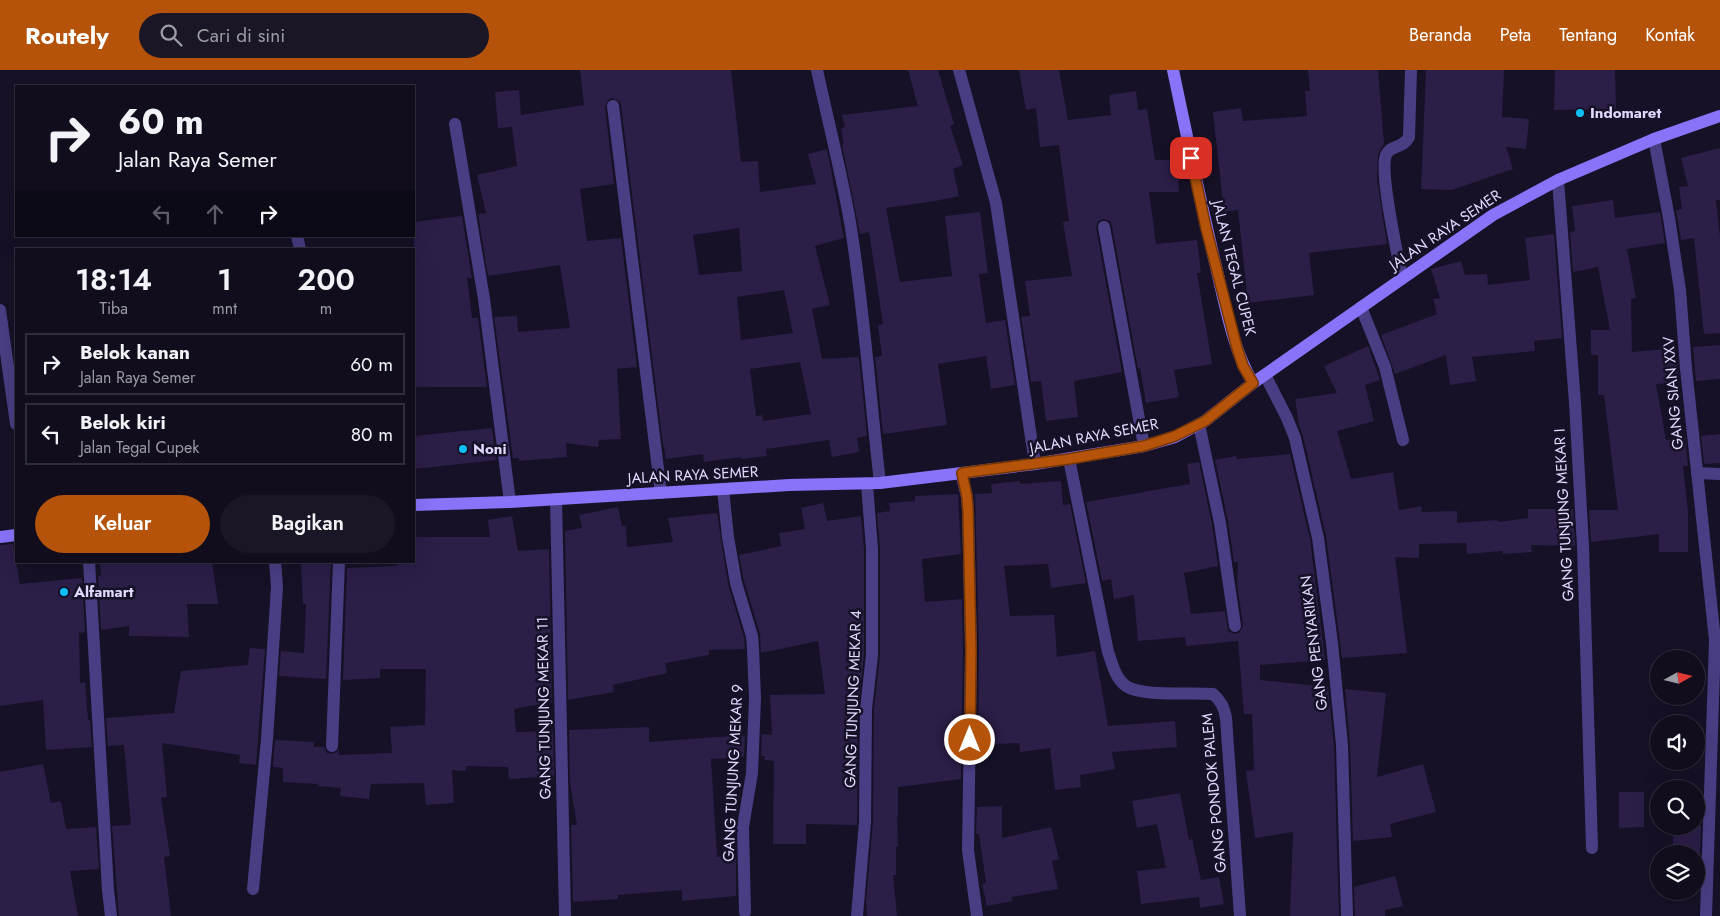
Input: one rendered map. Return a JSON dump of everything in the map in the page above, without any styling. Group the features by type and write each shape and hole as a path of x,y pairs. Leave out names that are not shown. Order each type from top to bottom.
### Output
{"street":[{"name":"GANG TUNJUNG MEKAR 4","path":"817,70 841,174 858,274 873,483 872,655 866,710 865,822 857,916"},
{"path":"959,70 996,203 1035,464"},
{"name":"JALAN TEGAL CUPEK","path":"1173,70 1202,211 1226,310 1243,366 1253,383"},
{"path":"1402,278 1388,206 1384,164 1386,155 1390,150 1402,146 1409,137 1411,70"},
{"path":"613,106 661,493"},
{"name":"JALAN RAYA SEMER","path":"415,505 510,502 789,485 873,483 1035,464 1144,446 1175,436 1200,424 1253,383 1493,214 1558,180 1654,139 1720,116"},
{"path":"455,124 484,299 510,502"},
{"name":"GANG SIAN XXV","path":"1654,139 1680,290 1697,473 1718,640 1706,916"},
{"name":"GANG TUNJUNG MEKAR I","path":"1558,180 1575,403 1582,537 1592,848"},
{"path":"1104,228 1144,446"},
{"path":"1361,307 1385,367 1403,440"},
{"path":"0,310 15,417"},
{"name":"GANG PENYARIKAN","path":"1265,375 1287,418 1294,438 1318,538 1332,644 1342,745 1347,916"},
{"path":"1200,424 1220,523 1235,626"},
{"name":"GANG PONDOK PALEM","path":"1069,459 1108,652 1115,673 1126,686 1144,692 1212,694 1219,699 1224,707 1240,916"},
{"path":"962,473 968,511 971,649 968,850 977,916"},
{"path":"1697,473 1720,474"},
{"name":"GANG TUNJUNG MEKAR 9","path":"723,490 728,537 736,583 752,636 753,649 755,698 752,773 743,827 745,912"},
{"name":"GANG TUNJUNG MEKAR 11","path":"556,499 565,916"},
{"path":"0,537 15,535"},
{"path":"89,563 111,916"},
{"path":"253,888 268,740 277,587 275,563"},
{"path":"332,746 340,563"}],"building":[{"path":"580,70 731,70 741,162 758,161 760,192 816,184 808,154 827,149 844,238 815,246 830,305 812,309 822,359 859,357 867,436 857,438 859,452 832,457 829,440 766,449 767,456 704,462 703,454 666,459 621,105 619,101 612,98 608,100 605,107 614,184 580,189 587,241 621,238 637,367 617,369 621,439 599,440 598,447 566,443 567,457 519,461 519,458 513,458 494,317 517,316 518,332 570,328 560,265 488,276 478,214 486,213 477,175 517,166 512,127 498,128 495,92 519,90 521,115 584,105","holes":["739,228 742,271 699,275 693,235","784,290 793,333 741,340 737,297","800,362 811,414 763,421 762,415 756,416 750,369"]},
{"path":"908,70 938,70 954,124 950,126 963,165 953,169 959,196 886,208 900,282 952,276 945,216 980,212 988,273 979,274 986,323 1005,320 1015,385 991,389 986,356 938,364 947,425 883,434 875,357 882,356 878,325 883,324 869,232 860,234 842,145 844,144 841,128 845,127 842,115 918,106"},
{"path":"1019,70 1059,70 1068,120 1111,115 1109,95 1136,91 1138,110 1147,109 1155,160 1178,160 1179,192 1149,192 1156,244 1197,240 1201,273 1197,273 1212,364 1174,370 1179,397 1146,403 1112,226 1110,221 1103,219 1098,221 1096,228 1122,372 1074,381 1078,417 1046,421 1041,381 1031,382 1021,317 1030,316 1025,281 1072,276 1063,222 1069,221 1059,145 1040,147 1036,108 1026,110"},
{"path":"1308,70 1378,70 1384,144 1378,154 1377,179 1387,244 1309,253 1314,295 1248,303 1238,210 1224,212 1213,112 1241,108 1243,121 1307,116 1305,91 1310,91"},
{"path":"1426,70 1504,70 1502,117 1529,119 1526,149 1506,147 1513,169 1452,190 1421,189"},
{"path":"1555,70 1615,70 1616,109 1554,110"},
{"path":"1720,148 1720,200 1716,200 1720,237 1720,333 1704,334 1694,238 1681,240 1676,210 1682,209 1679,187 1688,186 1681,158"},
{"path":"1613,200 1615,218 1660,212 1665,243 1627,249 1636,298 1631,299 1632,352 1676,348 1679,382 1656,384 1666,440 1685,438 1688,466 1683,466 1688,512 1688,552 1659,552 1659,534 1591,542 1589,510 1618,510 1604,395 1598,395 1598,355 1591,355 1591,330 1610,330 1598,267 1573,272 1570,232 1575,231 1572,206"},
{"path":"462,216 472,278 467,278 472,318 478,318 487,387 415,387 415,222"},
{"path":"1554,234 1562,338 1534,341 1535,351 1472,357 1476,381 1450,385 1446,355 1395,374 1381,335 1437,314 1433,299 1440,298 1431,269 1461,261 1465,275 1487,274 1488,285 1530,280 1525,238"},
{"path":"1720,345 1720,379 1696,381 1693,347"},
{"path":"1368,346 1380,380 1365,385 1374,421 1337,431 1351,479 1393,472 1399,510 1421,506 1422,512 1457,511 1457,523 1498,520 1498,522 1528,518 1528,509 1573,509 1575,546 1531,545 1532,552 1503,554 1502,551 1467,554 1466,543 1419,544 1419,558 1395,557 1407,653 1342,658 1326,536 1299,425 1295,399 1337,393 1324,366"},
{"path":"492,428 496,460 415,469 415,436"},
{"path":"1720,434 1720,463 1704,464 1701,436"},
{"path":"1290,454 1310,539 1325,660 1260,665 1260,680 1328,687 1334,746 1339,916 1290,916 1293,832 1255,838 1246,771 1254,770 1252,714 1244,714 1238,641 1186,646 1185,637 1138,641 1134,595 1114,599 1111,579 1102,581 1086,502 1190,484 1187,464 1199,462 1212,524 1218,566 1184,573 1191,614 1225,611 1228,631 1237,634 1243,625 1237,584 1238,562 1234,562 1228,521 1215,460 1236,456 1237,459"},
{"path":"1020,481 1020,484 1061,481 1063,505 1070,504 1086,583 1051,588 1048,564 1004,566 1010,616 1054,615 1057,657 1095,651 1108,726 1175,721 1177,747 1112,752 1115,769 1080,775 1081,787 1055,790 1050,748 1020,752 1019,743 978,745 979,649 975,494 992,493 991,484"},
{"path":"958,494 961,554 922,559 925,602 962,599 961,779 898,787 898,846 896,847 896,875 893,875 897,916 867,916 866,900 873,822 874,709 880,655 880,549 877,513 890,511 889,503 915,501 915,496"},
{"path":"823,503 827,521 861,516 864,549 864,655 858,709 857,825 806,824 806,844 773,844 774,761 764,760 765,756 761,756 762,734 772,735 770,695 825,694 818,641 761,653 760,634 744,581 739,555 781,546 779,533 805,529 801,508"},
{"path":"618,507 622,526 626,526 627,547 673,542 668,518 717,513 728,584 744,638 745,649 709,650 709,655 665,663 667,673 613,685 614,692 568,700 565,531 582,528 579,515"},
{"path":"512,516 518,551 549,549 552,702 514,709 516,732 553,731 554,776 509,779 508,767 466,766 466,771 452,770 454,803 426,805 424,783 371,784 369,799 340,796 341,788 318,786 318,784 283,782 283,768 273,767 275,740 314,742 314,747 324,747 327,753 335,753 339,750 339,755 392,753 390,727 425,725 426,669 380,669 380,678 343,680 347,568 397,566 397,563 415,563 415,537 490,537 488,520"},
{"path":"13,544 20,584 82,578 85,632 79,633 80,683 85,682 92,747 46,750 43,700 0,706 0,545"},
{"path":"212,563 218,604 187,604 189,637 129,636 129,626 101,630 98,576 101,576 100,564"},
{"path":"301,563 331,563 326,679 279,676 281,651 304,653 306,604 303,604"},
{"path":"250,648 265,649 256,765 239,763 240,755 162,743 167,797 161,798 170,856 164,857 171,916 119,916 112,826 131,825 124,745 108,746 106,718 174,713 181,671 248,665"},
{"path":"1345,689 1386,693 1377,777 1423,764 1436,812 1390,824 1392,837 1353,841 1350,745"},
{"path":"649,727 649,742 745,735 744,757 711,759 717,857 736,855 736,896 682,901 682,890 618,895 618,899 573,902 571,825 577,825 570,783 569,730"},
{"path":"43,764 51,803 61,801 66,829 96,827 99,869 70,871 78,916 0,916 0,772"},
{"path":"1619,792 1644,792 1644,827 1619,828"},
{"path":"1180,793 1189,840 1192,839 1201,880 1219,877 1224,904 1200,908 1199,897 1141,904 1137,871 1166,868 1157,824 1137,828 1132,801"},
{"path":"1002,806 1002,838 1051,827 1059,859 1052,861 1058,889 1012,897 1012,901 987,906 982,884 986,883 979,834 976,834 977,807"},
{"path":"1673,835 1701,835 1700,845 1673,845"},
{"path":"1395,876 1403,906 1385,910 1385,916 1355,916 1354,887"}],"place":[{"name":"Indomaret","path":"1580,113"},
{"name":"Noni","path":"463,449"},
{"name":"Alfamart","path":"64,592"}],"route":[{"path":"970,740 971,649 968,511 962,473 1069,459 1144,446 1175,436 1205,421 1253,383 1243,366 1226,310 1191,158"}]}
